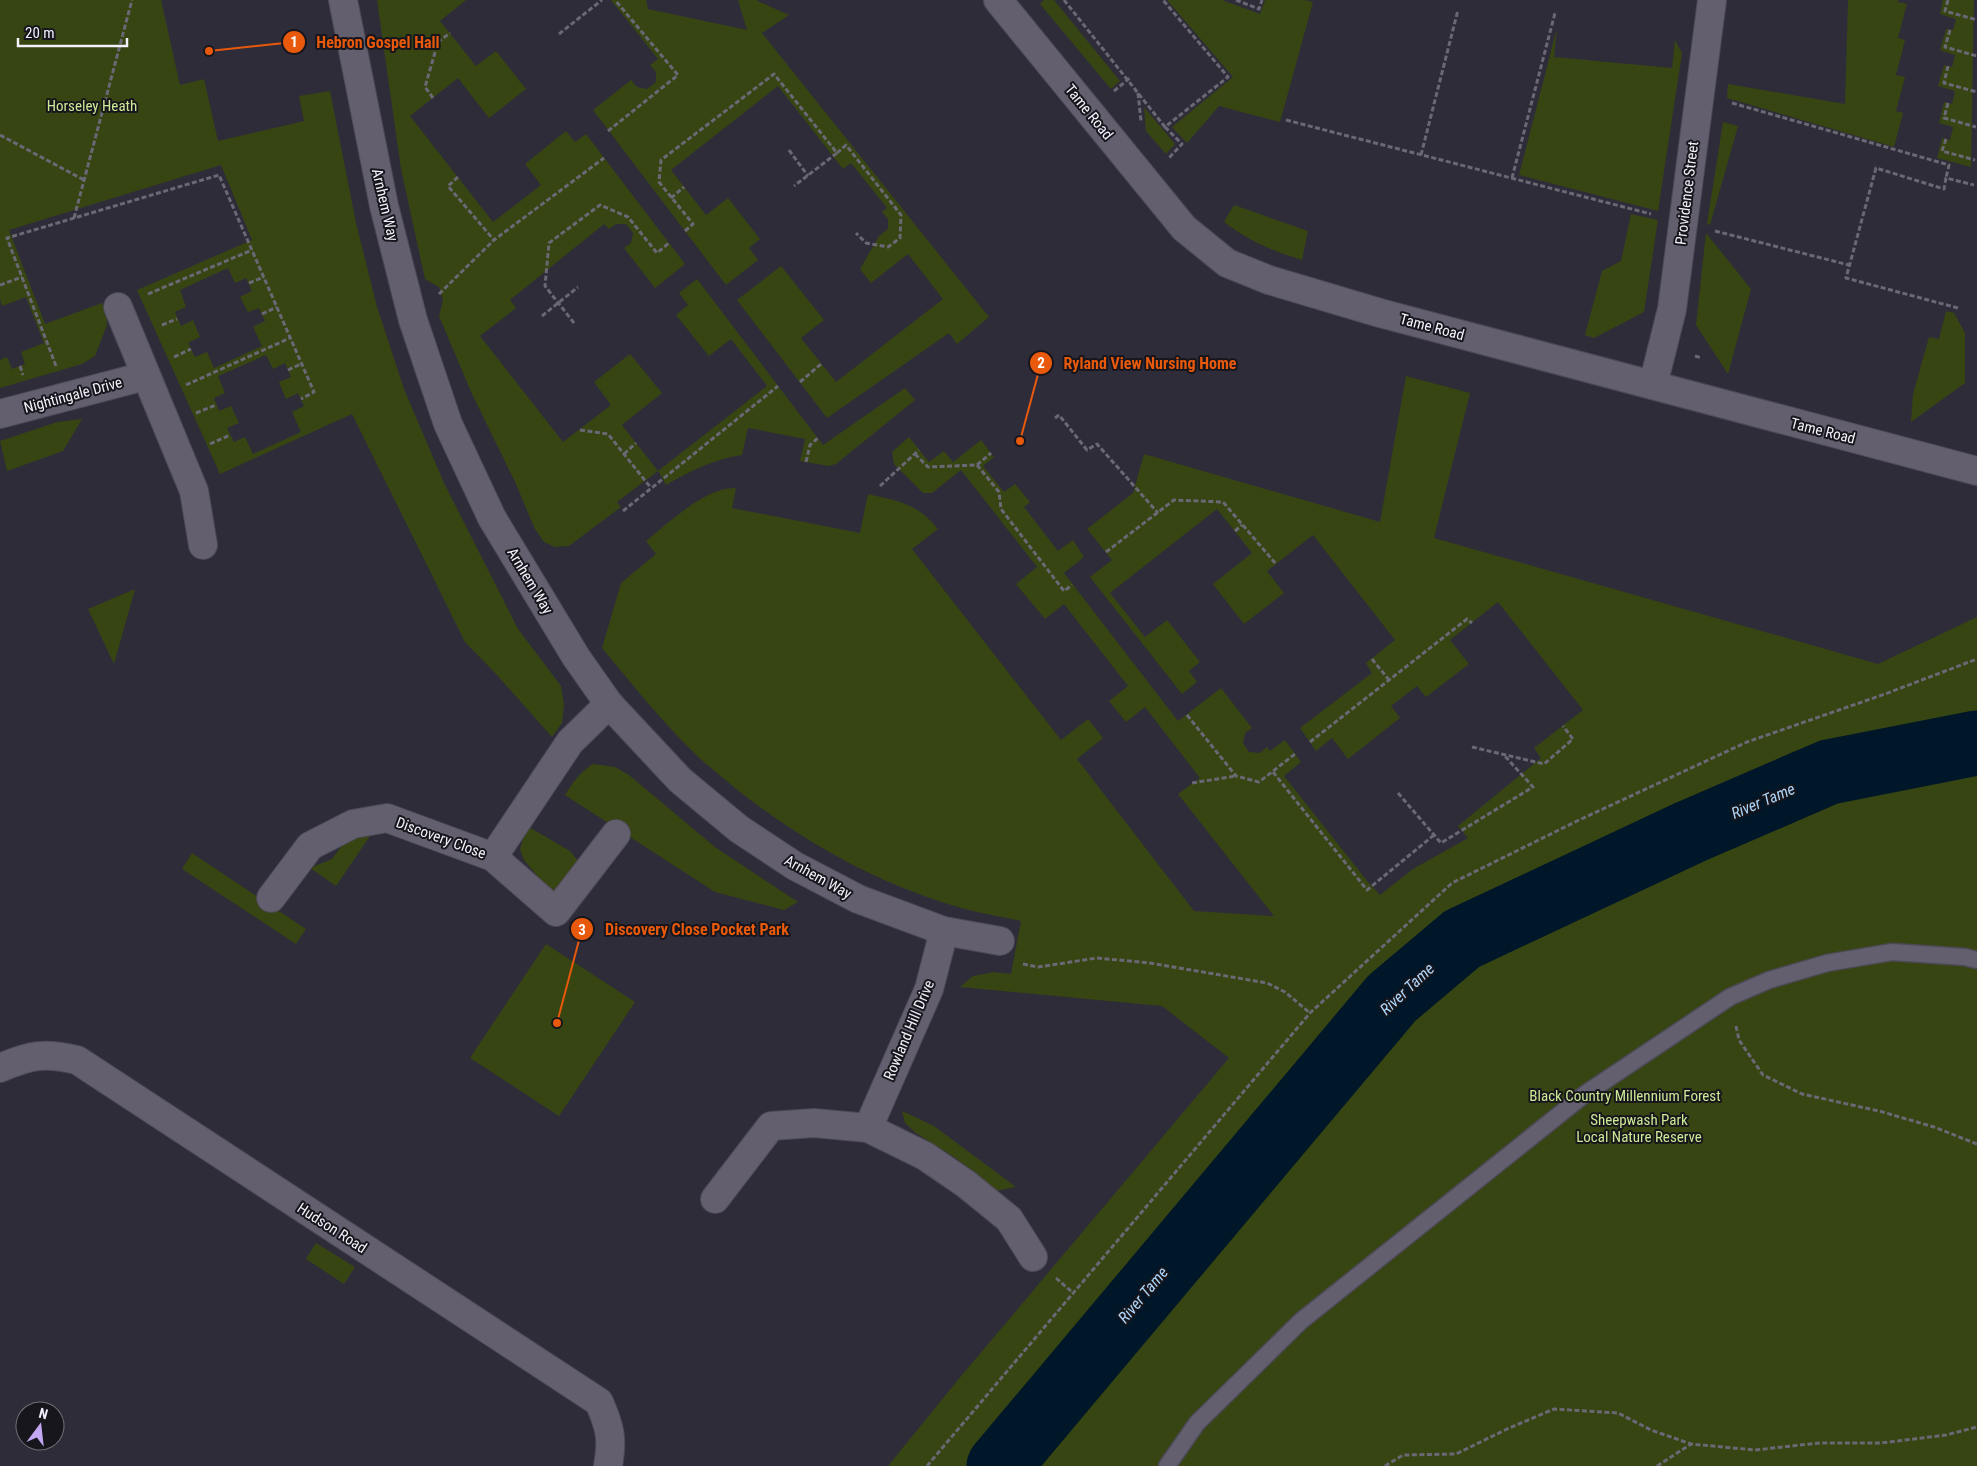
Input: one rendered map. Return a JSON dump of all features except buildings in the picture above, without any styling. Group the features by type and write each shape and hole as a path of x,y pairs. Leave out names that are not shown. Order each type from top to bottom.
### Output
{"street":[{"name":"Arnhem Way","path":"343,0 384,206 413,320 448,424 492,518 576,657 609,704 680,780 739,829 795,866 858,899 944,931 1000,941"},
{"name":"Tame Road","path":"998,0 1184,228 1227,263 1269,280 1380,313 1781,420 1976,468"},
{"name":"Providence Street","path":"1653,385 1672,309 1712,0"},
{"path":"118,307 194,492 203,545"},
{"name":"Nightingale Drive","path":"0,414 67,396 150,387"},
{"name":"Discovery Close","path":"494,857 570,742 609,704"},
{"name":"Discovery Close","path":"270,898 310,846 353,824 387,818 494,857 556,912 616,834"},
{"name":"Rowland Hill Drive","path":"868,1128 929,988 944,931"},
{"name":"Hudson Road","path":"0,1068 33,1056 56,1055 77,1060 598,1402 610,1426 611,1451 608,1466"},
{"path":"715,1199 771,1126 814,1123 868,1128 925,1156 966,1184 1009,1219 1033,1257"}],"lane":[{"path":"1167,1466 1197,1422 1300,1321 1585,1094 1730,997 1769,980 1827,963 1892,952 1965,957 1977,960"}],"path":[{"path":"74,218 132,0"},
{"path":"559,34 602,0"},
{"path":"608,131 678,75 615,0"},
{"path":"1064,0 1129,79 1165,127 1182,144 1164,163"},
{"path":"1163,0 1228,77 1165,127"},
{"path":"1236,0 1259,8 1262,0"},
{"path":"1948,0 1945,11 1977,20"},
{"path":"1421,154 1458,10"},
{"path":"1512,178 1555,13"},
{"path":"1950,30 1945,47 1977,56"},
{"path":"433,98 425,87 438,42 450,33"},
{"path":"1948,66 1944,83 1977,92"},
{"path":"685,231 693,224 658,182 661,160 774,74 837,153"},
{"path":"1109,96 1129,79"},
{"path":"1138,93 1142,128"},
{"path":"1731,103 1949,165 1944,189 1876,168 1846,278 1958,308"},
{"path":"1948,103 1944,118 1976,127"},
{"path":"1286,120 1654,215"},
{"path":"0,135 84,180"},
{"path":"1946,139 1942,151 1975,160"},
{"path":"794,186 846,145 901,215 900,238 888,248 866,243 856,233"},
{"path":"789,150 808,176"},
{"path":"435,299 494,240 604,158"},
{"path":"67,396 7,238 219,175 314,392 301,399"},
{"path":"458,177 448,186 494,240"},
{"path":"1946,178 1974,185"},
{"path":"671,198 684,187"},
{"path":"574,324 545,286 549,243 600,205 628,217 657,253 669,243"},
{"path":"1708,229 1849,265"},
{"path":"118,307 252,250"},
{"path":"0,285 22,277"},
{"path":"249,283 264,277"},
{"path":"542,316 578,287"},
{"path":"262,314 277,307"},
{"path":"150,387 290,338"},
{"path":"288,370 302,364"},
{"path":"800,382 821,364"},
{"path":"623,511 778,386"},
{"path":"1054,418 1059,415 1087,450 1097,444 1158,513"},
{"path":"580,430 608,434 651,488"},
{"path":"806,462 810,445 818,438"},
{"path":"624,454 636,443"},
{"path":"880,486 919,450"},
{"path":"914,454 928,467 977,465 991,454"},
{"path":"977,465 998,492 1000,508 1064,591 1072,584"},
{"path":"1106,552 1174,500 1223,502 1276,564"},
{"path":"1235,531 1242,525"},
{"path":"1310,742 1467,619 1472,623"},
{"path":"927,1466 1310,1013 1452,883 1577,821 1747,742 1885,694 1977,658"},
{"path":"1372,659 1389,680"},
{"path":"1187,715 1236,776"},
{"path":"1472,747 1544,764 1573,739 1562,726"},
{"path":"1192,783 1236,776 1259,782 1295,754"},
{"path":"1398,793 1441,843 1533,787 1503,754"},
{"path":"1273,772 1367,890 1434,836"},
{"path":"1000,941 1017,963 1038,967 1097,958 1150,963 1267,983 1285,992 1310,1013"},
{"path":"1730,997 1739,1040 1763,1075 1802,1094 1897,1116 1934,1127 1977,1144"},
{"path":"1385,1466 1403,1455 1456,1454 1507,1428 1554,1409 1618,1413 1651,1430 1692,1444 1755,1450 1819,1443 1880,1443 1946,1435 1977,1427"},
{"path":"1657,1466 1692,1444"}],"green space":[{"name":"Horseley Heath","path":"0,0 161,0 180,85 204,79 218,141 304,121 299,96 330,91 356,223 377,307 404,389 444,483 518,629 561,686 564,705 562,723 552,737 465,642 352,414 220,474 137,290 252,240 221,165 9,230 45,324 102,303 106,311 107,325 95,356 82,364 0,388 0,360 7,357 12,369 25,364 21,352 44,343 26,297 2,306 0,299","holes":["228,268 235,283 246,278 252,291 240,297 248,312 259,308 265,321 253,327 262,346 214,368 207,352 195,357 188,343 200,337 193,320 181,326 175,312 186,307 180,290","266,355 273,369 285,363 291,377 279,382 286,399 298,393 304,406 292,412 301,432 253,454 245,437 234,442 227,428 239,423 231,406 219,411 214,398 225,393 218,376"]},
{"path":"377,0 466,0 440,21 476,66 496,51 526,89 489,118 458,78 410,116 493,222 541,185 525,164 566,131 575,142 586,134 685,264 655,288 624,248 631,243 633,233 626,224 616,224 609,229 604,224 510,300 516,308 480,336 563,442 611,405 594,382 630,354 662,393 622,425 658,471 617,502 621,507 569,546 555,547 544,542 535,529 515,482 472,394 439,316 443,300 439,287 425,279 401,169"},
{"path":"611,0 646,0 648,9 747,30 738,0 756,0 789,15 762,33 989,317 957,344 949,333 827,418 737,300 781,266 824,320 801,338 836,382 943,299 908,254 871,283 860,269 879,236 888,229 888,219 882,212 887,208 851,163 843,169 778,86 671,170 706,215 728,198 760,239 749,248 758,260 726,285 593,110 631,80 637,87 647,89 656,82 656,72 650,65 658,59"},
{"path":"1044,0 1054,0 1120,81 1111,89 1040,4"},
{"path":"1167,0 1222,0 1260,14 1265,0 1305,0 1313,2 1280,122 1219,106 1187,143 1172,127 1233,77"},
{"path":"1848,0 1898,0 1898,2 1907,4 1898,38 1905,40 1896,75 1905,77 1896,111 1903,113 1894,147 1727,98 1728,84 1845,104"},
{"path":"1943,0 1974,0 1971,167 1937,158 1942,138 1950,140 1953,127 1939,123 1944,102 1952,104 1955,91 1938,86 1944,65 1952,67 1955,55 1940,50 1946,29 1953,30 1956,19 1940,14"},
{"path":"1557,28 1554,57 1672,68 1675,40 1682,53 1658,211 1519,175"},
{"path":"1144,107 1175,144 1166,154 1146,131"},
{"path":"1723,122 1738,126 1710,225 1707,224"},
{"path":"1234,205 1308,231 1302,260 1261,245 1224,222"},
{"path":"1631,214 1658,220 1644,312 1594,338 1585,335 1602,271 1621,261"},
{"path":"1706,233 1751,289 1728,374 1696,325"},
{"path":"697,279 823,445 905,388 915,400 836,464 829,466 800,461 805,439 748,428 742,455 702,466 666,485 658,471 767,386 731,339 709,356 676,315 688,305 679,293"},
{"path":"1946,311 1954,313 1965,333 1965,383 1911,422 1913,394 1929,337 1939,339"},
{"name":"Sheepwash Park Local Nature Reserve","path":"1406,376 1470,393 1434,538 1878,664 1977,617 1977,1466 888,1466 957,1381 1229,1058 1162,1006 960,987 973,976 993,972 1011,974 1021,921 972,911 903,888 873,875 816,844 761,808 735,788 692,751 646,701 602,648 621,583 656,554 646,541 700,499 724,489 736,488 732,508 860,533 868,494 898,501 915,508 938,529 912,549 1061,740 1088,719 1103,738 1077,759 1194,911 1274,916 1178,794 1200,778 1145,707 1126,722 1109,701 1128,686 1064,604 1045,619 1016,584 1037,567 961,470 932,493 923,493 894,464 892,452 909,437 929,462 944,451 953,462 981,440 994,457 983,466 1004,492 1015,484 1030,502 1024,507 1058,551 1073,540 1084,557 1064,573 1178,721 1221,688 1252,728 1245,733 1243,743 1249,752 1260,753 1267,747 1270,751 1285,740 1301,762 1284,776 1380,895 1413,869 1468,838 1458,826 1541,758 1534,748 1583,710 1498,602 1450,640 1469,664 1426,697 1417,686 1391,706 1400,718 1348,759 1332,738 1316,751 1300,728 1372,673 1366,663 1395,640 1313,535 1267,571 1284,593 1244,624 1213,584 1252,553 1217,509 1110,593 1145,637 1167,620 1200,662 1189,671 1197,682 1182,694 1090,577 1112,560 1087,529 1133,493 1144,454 1380,522"},
{"path":"82,419 63,451 7,471 0,441 57,422"},
{"path":"135,589 114,664 88,609"},
{"path":"593,764 615,767 629,775 715,847 798,902 784,910 715,892 565,795 584,770"},
{"path":"527,826 570,851 579,862 559,892 550,891 524,860 520,849"},
{"path":"370,836 336,886 310,868 332,859 346,840"},
{"path":"192,853 306,929 296,944 182,869"},
{"path":"546,944 635,1002 559,1116 470,1058"},
{"path":"902,1111 934,1126 1016,1187 995,1191 957,1159 916,1133 905,1123"},
{"path":"316,1243 355,1267 344,1284 306,1259"}],"waterway":[{"name":"River Tame","path":"999,1466 1392,998 1462,939 1690,832 1829,772 1977,743"}],"place":[{"name":"Hebron Gospel Hall","path":"209,51"},
{"name":"Ryland View Nursing Home","path":"1020,441"},
{"name":"Discovery Close Pocket Park","path":"557,1023"}],"park label":[{"name":"Black Country Millennium Forest","path":"1625,1096"}]}
